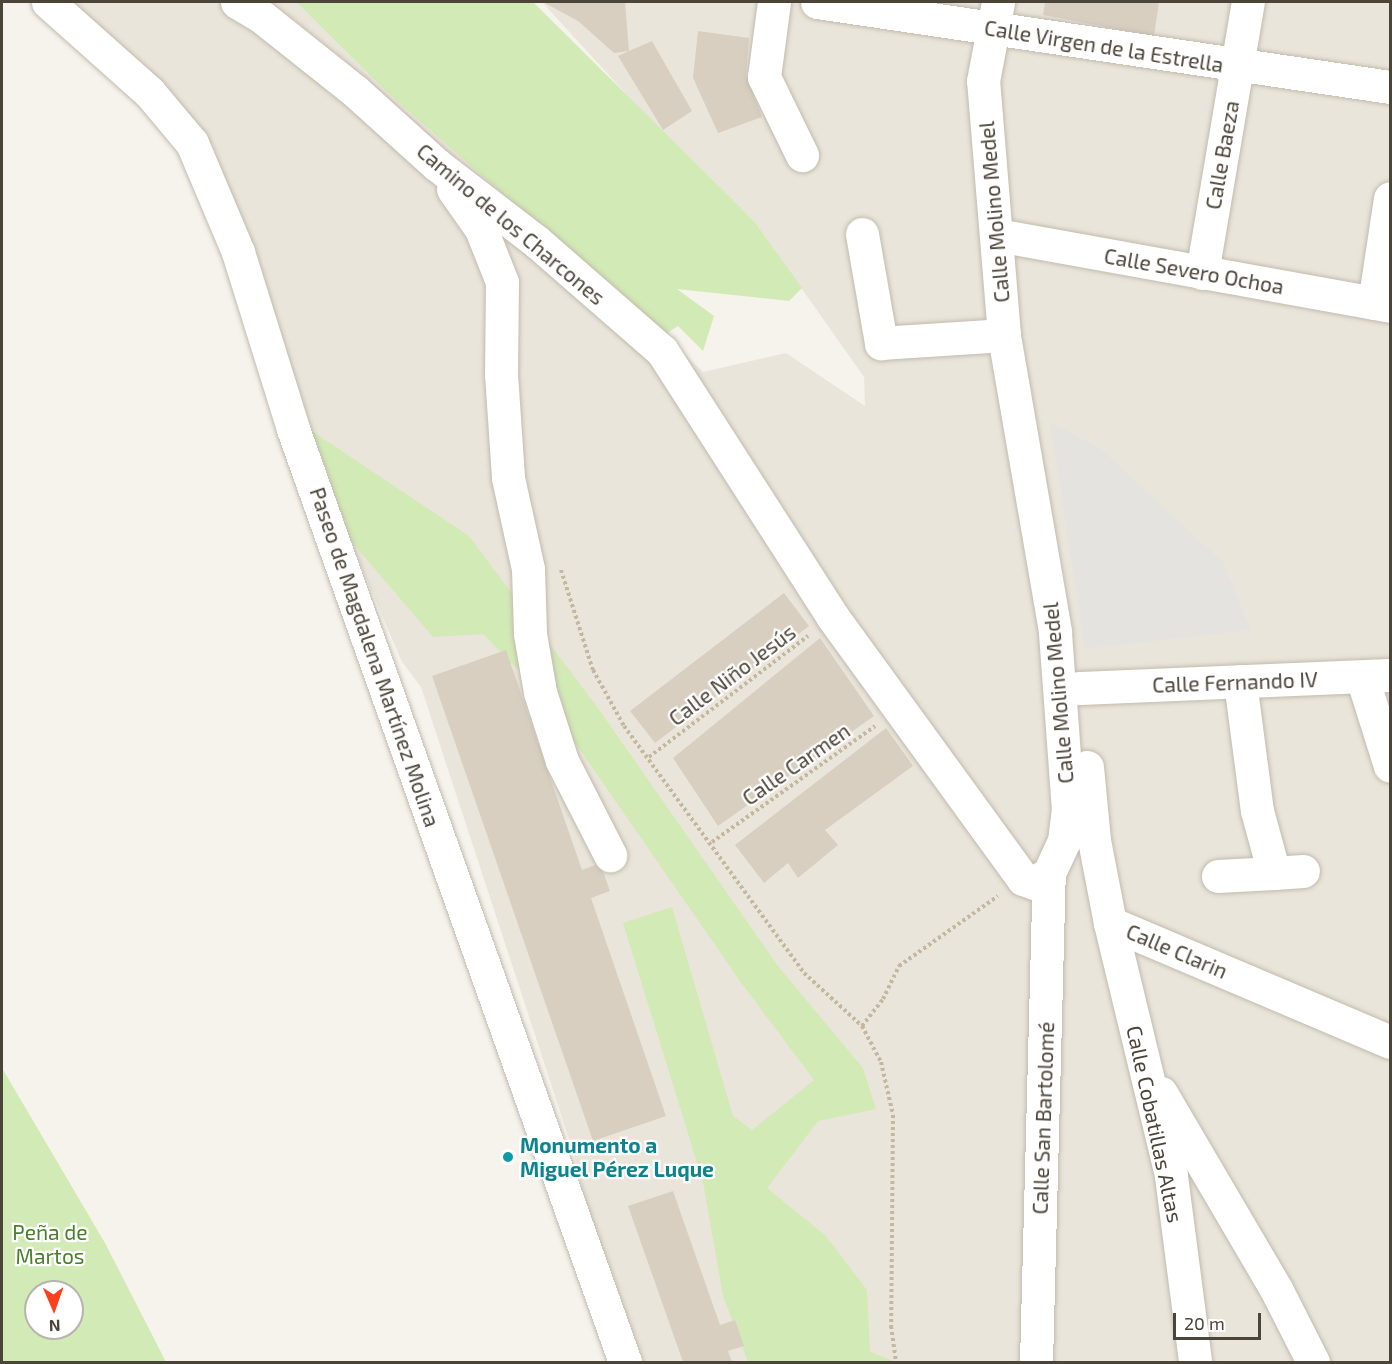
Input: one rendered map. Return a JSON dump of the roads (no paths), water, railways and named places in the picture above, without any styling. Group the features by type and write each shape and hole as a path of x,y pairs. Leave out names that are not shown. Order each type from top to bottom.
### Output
{"street":[{"name":"Paseo de Magdalena Martínez Molina","path":"48,2 150,93 192,143 238,252 293,429 625,1362"},
{"name":"Camino de los Charcones","path":"237,2 262,16 355,90 437,165 537,242 662,351 832,616 898,710 1036,876"},
{"path":"774,2 764,77 802,155"},
{"name":"Calle Virgen de la Estrella","path":"818,2 994,14 1237,67 1390,87"},
{"name":"Calle Baeza","path":"1202,273 1248,2"},
{"name":"Calle Molino Medel","path":"994,14 983,81 1004,335 1055,631 1068,810 1064,841 1036,876"},
{"path":"437,165 481,229 502,282 501,374 508,478 528,569 530,634 540,692 562,761 610,855"},
{"path":"1382,305 1390,198"},
{"path":"862,234 881,343 1004,335"},
{"name":"Calle Severo Ochoa","path":"997,235 1382,305"},
{"name":"Calle Clarin","path":"1055,631 1068,637 1079,688 1094,840 1110,923 1390,1042"},
{"path":"1376,676 1390,766"},
{"name":"Calle Fernando IV","path":"1079,688 1376,676"},
{"path":"1218,876 1289,872 1257,811 1240,681"},
{"name":"Calle San Bartolomé","path":"1036,876 1036,1362"},
{"name":"Calle Cobatillas Altas","path":"1110,923 1171,1176 1195,1362"},
{"path":"1141,1057 1276,1288 1313,1362"}],"place":[{"name":"Monumento a Miguel Pérez Luque","path":"508,1157"}],"park label":[{"name":"Peña de Martos","path":"50,1244"}]}
